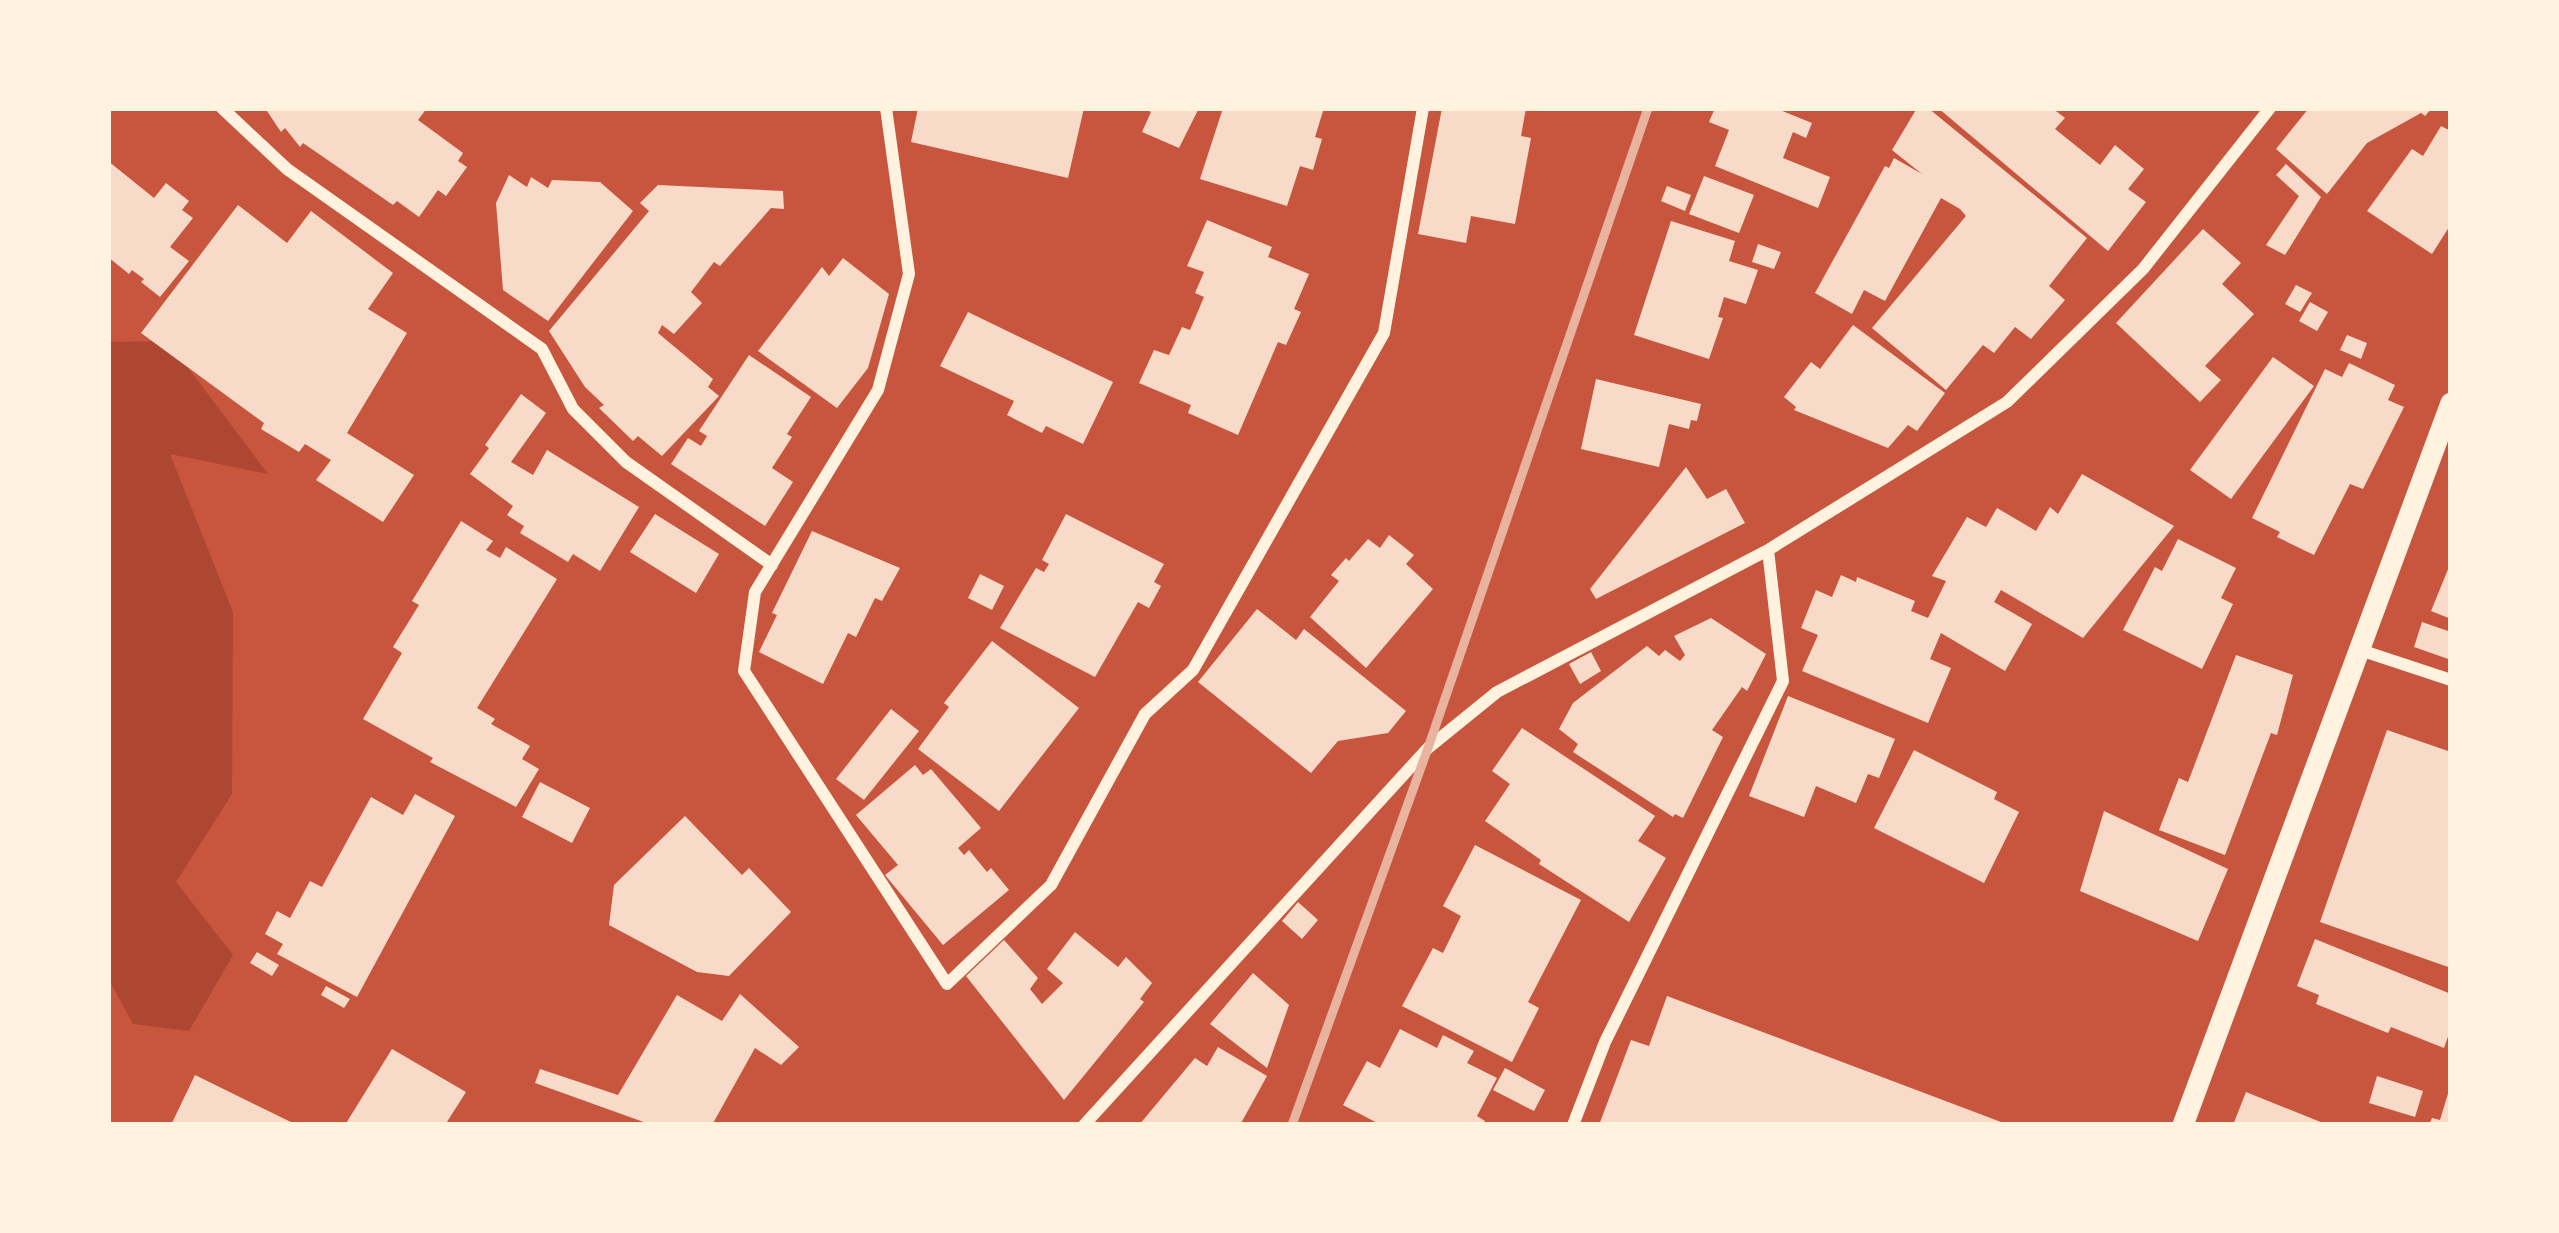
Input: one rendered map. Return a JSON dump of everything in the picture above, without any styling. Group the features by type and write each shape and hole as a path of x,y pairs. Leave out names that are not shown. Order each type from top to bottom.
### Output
{"street":[{"path":"222,108 287,169 542,349 573,409 626,462 772,566"},
{"path":"886,108 909,274 878,390 755,592 744,671 946,984 1051,885 1145,714 1193,670 1384,333 1423,108"},
{"path":"1084,1125 1428,748 1497,692 1768,550 2007,402 2143,269 2270,108"},
{"path":"2183,1125 2451,403"},
{"path":"1573,1125 1605,1042 1783,681 1768,550"},
{"path":"2357,650 2451,680"}],"shaded area":[{"path":"168,341 268,474 170,454 233,612 232,794 176,882 233,955 189,1031 133,1024 108,978 108,342"}],"building":[{"path":"265,108 427,108 418,120 463,153 458,161 467,167 446,196 438,190 419,217 397,201 393,205 303,143 300,147 285,128 281,132"},
{"path":"918,108 1084,108 1068,178 911,142"},
{"path":"1142,108 1199,108 1179,148 1142,132 1151,112"},
{"path":"1223,108 1324,108 1315,137 1322,139 1313,170 1300,166 1287,206 1200,179"},
{"path":"1442,108 1526,108 1521,136 1531,138 1515,224 1471,216 1466,243 1418,234"},
{"path":"1715,108 1775,108 1812,123 1806,138 1793,132 1783,158 1830,177 1818,208 1715,166 1729,130 1709,122"},
{"path":"1917,108 1928,108 2087,238 2049,286 2065,300 2031,339 2015,327 1994,353 1983,345 1946,390 1872,328 1966,216 1960,209 1941,198 1885,301 1864,290 1852,314 1815,293 1885,166 1889,168 1894,158 1922,174 1892,150"},
{"path":"1938,108 2052,108 2065,118 2055,129 2100,165 2115,145 2144,169 2128,189 2146,202 2108,251"},
{"path":"2309,108 2432,108 2425,116 2421,113 2367,143 2327,194 2276,149"},
{"path":"2441,126 2451,131 2451,224 2432,254 2367,211 2412,149 2423,156"},
{"path":"108,161 154,198 166,183 189,201 182,210 193,218 170,247 189,261 160,297 141,282 144,279 108,257"},
{"path":"2286,164 2321,197 2285,255 2266,245 2299,196 2276,175"},
{"path":"509,175 527,187 531,177 548,188 552,180 600,182 633,211 548,321 503,290 496,203"},
{"path":"1704,176 1754,195 1739,233 1689,214"},
{"path":"658,185 783,191 784,209 771,208 720,266 714,262 691,292 702,303 674,334 662,325 658,333 713,379 708,387 719,396 662,456 638,436 633,441 599,408 604,405 585,387 549,331 649,211 640,203"},
{"path":"1667,186 1691,195 1685,211 1661,201"},
{"path":"238,205 287,243 311,211 393,273 368,309 407,333 347,433 414,475 383,522 316,480 331,460 305,444 299,452 261,429 264,423 141,333"},
{"path":"1207,220 1272,247 1268,257 1309,274 1294,309 1301,312 1286,345 1278,342 1238,435 1188,413 1191,405 1139,383 1154,350 1169,355 1182,327 1190,330 1204,297 1195,293 1204,272 1187,266"},
{"path":"1671,221 1735,241 1729,261 1758,270 1746,304 1724,297 1718,317 1723,318 1709,359 1634,335"},
{"path":"2203,229 2241,263 2222,284 2254,314 2205,366 2221,380 2200,402 2116,323"},
{"path":"1758,244 1781,252 1774,269 1752,262"},
{"path":"843,258 889,294 868,368 837,408 758,351 822,267 829,276"},
{"path":"2296,285 2312,293 2300,312 2285,304"},
{"path":"2310,302 2328,312 2317,331 2299,321"},
{"path":"968,312 1113,382 1083,444 1046,426 1042,433 1007,415 1014,401 940,366"},
{"path":"1853,325 1945,393 1917,431 1908,425 1888,448 1794,410 1784,397 1811,362 1820,369"},
{"path":"2347,335 2367,343 2361,359 2340,350"},
{"path":"749,355 811,397 772,468 793,482 765,526 671,464 688,438 701,446 707,436 699,431"},
{"path":"2273,357 2314,386 2231,499 2190,470"},
{"path":"2349,363 2395,385 2388,400 2404,407 2363,489 2350,484 2314,555 2252,518 2325,369 2342,377"},
{"path":"1596,379 1701,404 1697,421 1691,420 1689,429 1669,424 1659,467 1581,449"},
{"path":"521,394 546,413 511,462 533,475 547,450 639,507 600,571 573,554 568,562 520,533 524,526 507,515 513,506 470,474"},
{"path":"1686,467 1707,499 1726,489 1745,523 1596,599 1590,589"},
{"path":"2082,474 2174,526 2083,638 2001,590 1994,602 2032,624 2005,671 1941,633 1930,659 1951,668 1928,723 1802,671 1818,635 1801,628 1816,590 1832,597 1841,575 1856,582 1857,577 1915,601 1911,611 1928,618 1946,581 1932,576 1967,517 1986,527 1997,508 2036,531 2050,507 2058,514"},
{"path":"655,514 719,554 696,593 630,552"},
{"path":"1066,514 1164,564 1154,582 1161,586 1149,608 1138,602 1095,677 1000,628 1036,568 1044,572 1049,564 1042,560"},
{"path":"461,521 493,541 486,550 500,558 506,547 557,579 477,708 495,719 491,724 530,746 522,759 539,769 516,807 430,762 433,758 363,719 402,653 393,647 419,605 412,601"},
{"path":"812,531 900,568 882,601 875,598 856,637 848,633 823,684 759,652 777,615 772,613"},
{"path":"1389,535 1414,555 1406,564 1433,589 1366,668 1310,617 1339,581 1331,575 1346,558 1349,561 1368,539 1380,548"},
{"path":"2178,539 2236,568 2221,598 2233,604 2202,669 2123,630 2155,567 2162,571"},
{"path":"2451,562 2451,619 2431,611"},
{"path":"980,574 1004,586 992,610 968,598"},
{"path":"1257,609 1296,640 1304,629 1406,711 1388,733 1338,741 1311,773 1198,682"},
{"path":"1711,618 1766,654 1747,691 1742,687 1712,730 1723,737 1683,818 1673,817 1573,752 1578,744 1559,729 1573,703 1647,646 1659,656 1665,650 1680,661 1685,655 1674,636"},
{"path":"2422,622 2451,632 2451,660 2414,647"},
{"path":"992,641 1079,708 999,811 918,749 949,707 944,703"},
{"path":"1591,652 1601,671 1580,684 1569,664"},
{"path":"2236,655 2293,675 2277,735 2271,733 2225,855 2159,830 2179,778 2188,782"},
{"path":"1788,696 1895,739 1879,778 1868,774 1856,803 1816,786 1804,817 1749,796"},
{"path":"891,709 919,731 864,800 836,779"},
{"path":"1522,728 1655,816 1638,841 1666,858 1629,922 1539,864 1541,860 1485,821 1510,784 1492,771"},
{"path":"2387,730 2451,752 2451,968 2320,922"},
{"path":"1914,750 1997,792 1994,799 2019,812 1984,883 1874,828"},
{"path":"915,765 923,775 931,769 981,828 958,848 964,855 969,850 987,872 991,868 1009,890 943,945 885,875 898,865 856,815"},
{"path":"540,782 590,808 572,843 522,817"},
{"path":"415,794 455,816 357,997 277,954 283,944 265,934 277,911 290,918 310,881 322,887 371,797 403,815"},
{"path":"2104,811 2228,869 2198,941 2080,891"},
{"path":"685,816 742,875 749,868 791,912 729,976 697,972 609,925 614,885"},
{"path":"1475,845 1581,900 1528,1002 1539,1008 1512,1062 1402,1006 1433,948 1443,953 1461,916 1443,906"},
{"path":"1298,902 1318,920 1302,939 1282,921"},
{"path":"1075,932 1118,967 1126,957 1152,983 1140,999 1144,1002 1064,1100 966,976 1004,940 1038,978 1030,989 1042,1004 1063,983 1047,969"},
{"path":"2315,939 2451,994 2451,1028 2444,1048 2391,1027 2388,1033 2316,1004 2319,995 2297,986"},
{"path":"257,952 279,965 272,976 250,963"},
{"path":"1253,973 1289,1005 1267,1068 1210,1024"},
{"path":"326,986 350,999 344,1008 321,995"},
{"path":"740,994 799,1047 781,1065 755,1048 712,1125 652,1125 535,1083 540,1069 618,1095 677,995 722,1021"},
{"path":"1667,996 2009,1125 1599,1125 1631,1040 1649,1046"},
{"path":"1400,1029 1437,1048 1443,1035 1474,1051 1467,1063 1497,1078 1477,1116 1485,1121 1482,1125 1381,1125 1343,1105 1367,1061 1380,1068"},
{"path":"1218,1047 1267,1076 1240,1125 1139,1125 1195,1058 1207,1066"},
{"path":"392,1049 466,1092 445,1125 345,1125"},
{"path":"1505,1068 1545,1090 1534,1111 1493,1090"},
{"path":"195,1075 297,1125 171,1125"},
{"path":"2377,1076 2423,1091 2415,1117 2369,1103"},
{"path":"2450,1087 2451,1125 2429,1125 2432,1118 2440,1120"},
{"path":"2246,1092 2328,1125 2233,1125"}],"railway":[{"path":"1292,1125 1428,748 1648,108"}]}
